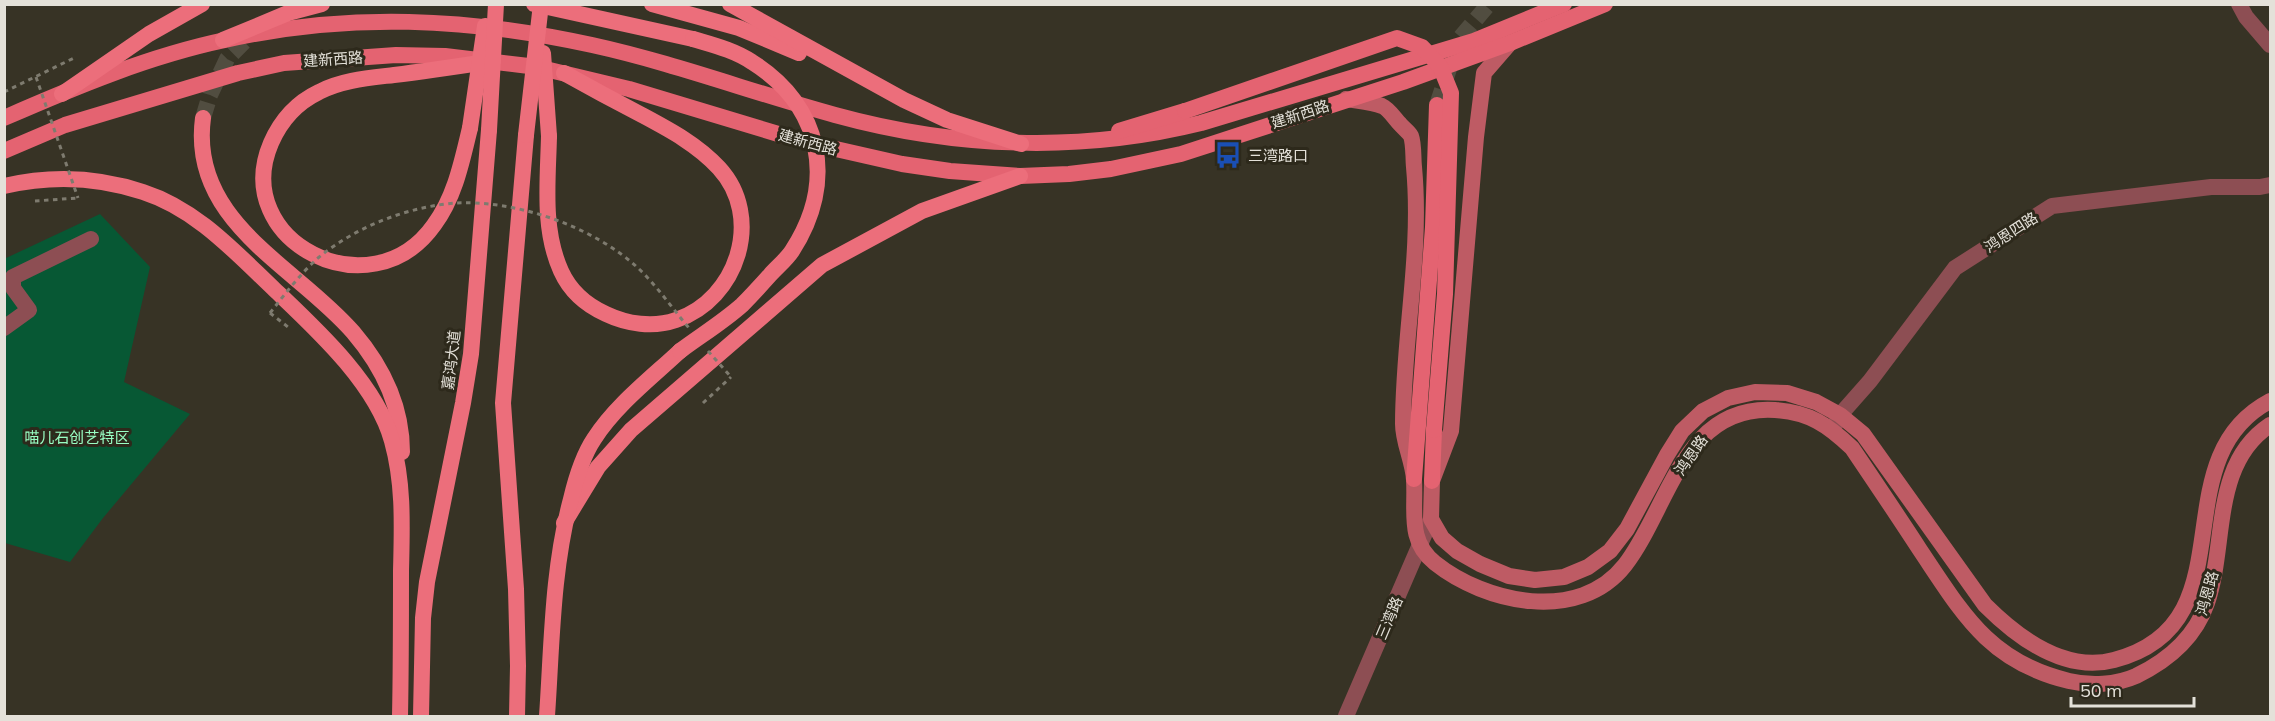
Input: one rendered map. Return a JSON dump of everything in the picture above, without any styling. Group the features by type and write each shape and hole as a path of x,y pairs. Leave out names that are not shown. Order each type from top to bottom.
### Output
{"highway":[{"path":"62,94 149,34 202,4"},
{"path":"223,40 288,13 322,4"},
{"path":"489,4 470,128 459,172 443,211 434,226 404,254 360,267 344,265 311,254 286,235 269,208 263,178 268,149 283,120 294,108 320,91 358,80 497,61"},
{"name":"嘉鸿大道","path":"421,717 423,618 427,582 433,544 464,404 471,354 489,130 496,4"},
{"path":"652,4 739,28 947,120 1021,144"},
{"path":"730,4 904,100"},
{"path":"538,8 693,39 729,50 751,60 775,78 792,95 813,136 818,159 818,181 814,204 805,229 791,253 741,306 680,351 624,402 593,440 578,472 564,523 557,566 547,717"},
{"path":"516,717 518,666 516,589 503,403 538,8"},
{"path":"538,8 549,136 547,207 549,230 560,270 567,284 595,309 634,324 675,321 694,312 710,300 730,273 738,257 742,222 740,206 732,186 720,168 680,136 564,73"},
{"path":"203,118 200,138 201,157 215,193 255,244 353,332 381,369 396,404 400,422 402,491 400,717"},
{"path":"564,523 598,467 631,430 822,266 922,210 1020,176"},
{"path":"4,186 41,180 103,181 162,199 207,227 317,329 355,375 386,424 392,439 402,491"}],"main road":[{"name":"建新西路","path":"4,118 164,56 223,40 285,28 344,22 400,20 449,22 489,27 594,45 874,125 939,136 1021,144 1083,142 1165,132 1201,123 1474,41 1564,4"},
{"name":"建新西路","path":"4,151 65,125 238,73 284,63 396,55 497,61 564,73 629,89 805,142 902,164 950,171 1020,176 1069,174 1111,169 1182,154 1403,82 1510,43 1605,4"},
{"path":"1083,142 1185,111 1397,38 1422,47 1440,66 1451,93 1450,170 1445,294 1434,430 1431,519"},
{"path":"1432,481 1451,431 1476,137 1484,73 1510,43"},
{"path":"1346,99 1383,106 1411,136 1417,200 1403,427 1414,479"},
{"path":"1419,547 1414,529 1414,479 1433,227 1437,105"},
{"name":"鸿恩路","path":"1431,519 1442,538 1457,551 1480,564 1509,576 1535,580 1564,577 1588,567 1610,551 1627,530 1682,431 1703,411 1728,398 1755,392 1787,393 1816,402 1836,422 1964,617 1982,635 2002,652 2025,666 2050,676 2078,683 2106,683 2131,678 2152,668 2180,646 2199,622 2212,586 2224,505 2235,465 2245,447 2257,434 2271,425"},
{"name":"鸿恩路","path":"1419,547 1432,561 1449,573 1472,586 1499,596 1526,601 1554,601 1577,597 1602,585 1623,567 1643,539 1682,464 1714,425 1756,408 1782,410 1836,422 1863,434 1985,605 2004,624 2026,641 2053,654 2104,663 2129,656 2151,646 2170,630 2184,609 2194,586 2211,483 2224,447 2244,418 2271,401"}],"street":[{"path":"2239,4 2246,17 2271,45"},
{"name":"鸿恩四路","path":"1836,422 1870,381 1955,268 2052,206 2211,187 2260,188 2271,185"},
{"path":"4,328 29,310 13,288 13,277 91,238"},
{"name":"三湾路","path":"1346,717 1431,519"}],"path":[{"path":"4,92 76,57"},
{"path":"35,201 78,198 36,77"},
{"path":"270,313 318,258 351,235 421,208 457,203 496,206 578,227 638,268 692,332"},
{"path":"703,403 731,377 708,350"}],"green space":[{"name":"喵儿石创艺特区","path":"100,214 150,267 124,382 190,414 103,518 70,562 5,543 4,259"}],"tunnel":[{"path":"1437,105 1459,39 1489,4"},
{"path":"203,118 210,95 227,59 256,30"}],"place":[{"name":"三湾路口","path":"1228,155"}]}
